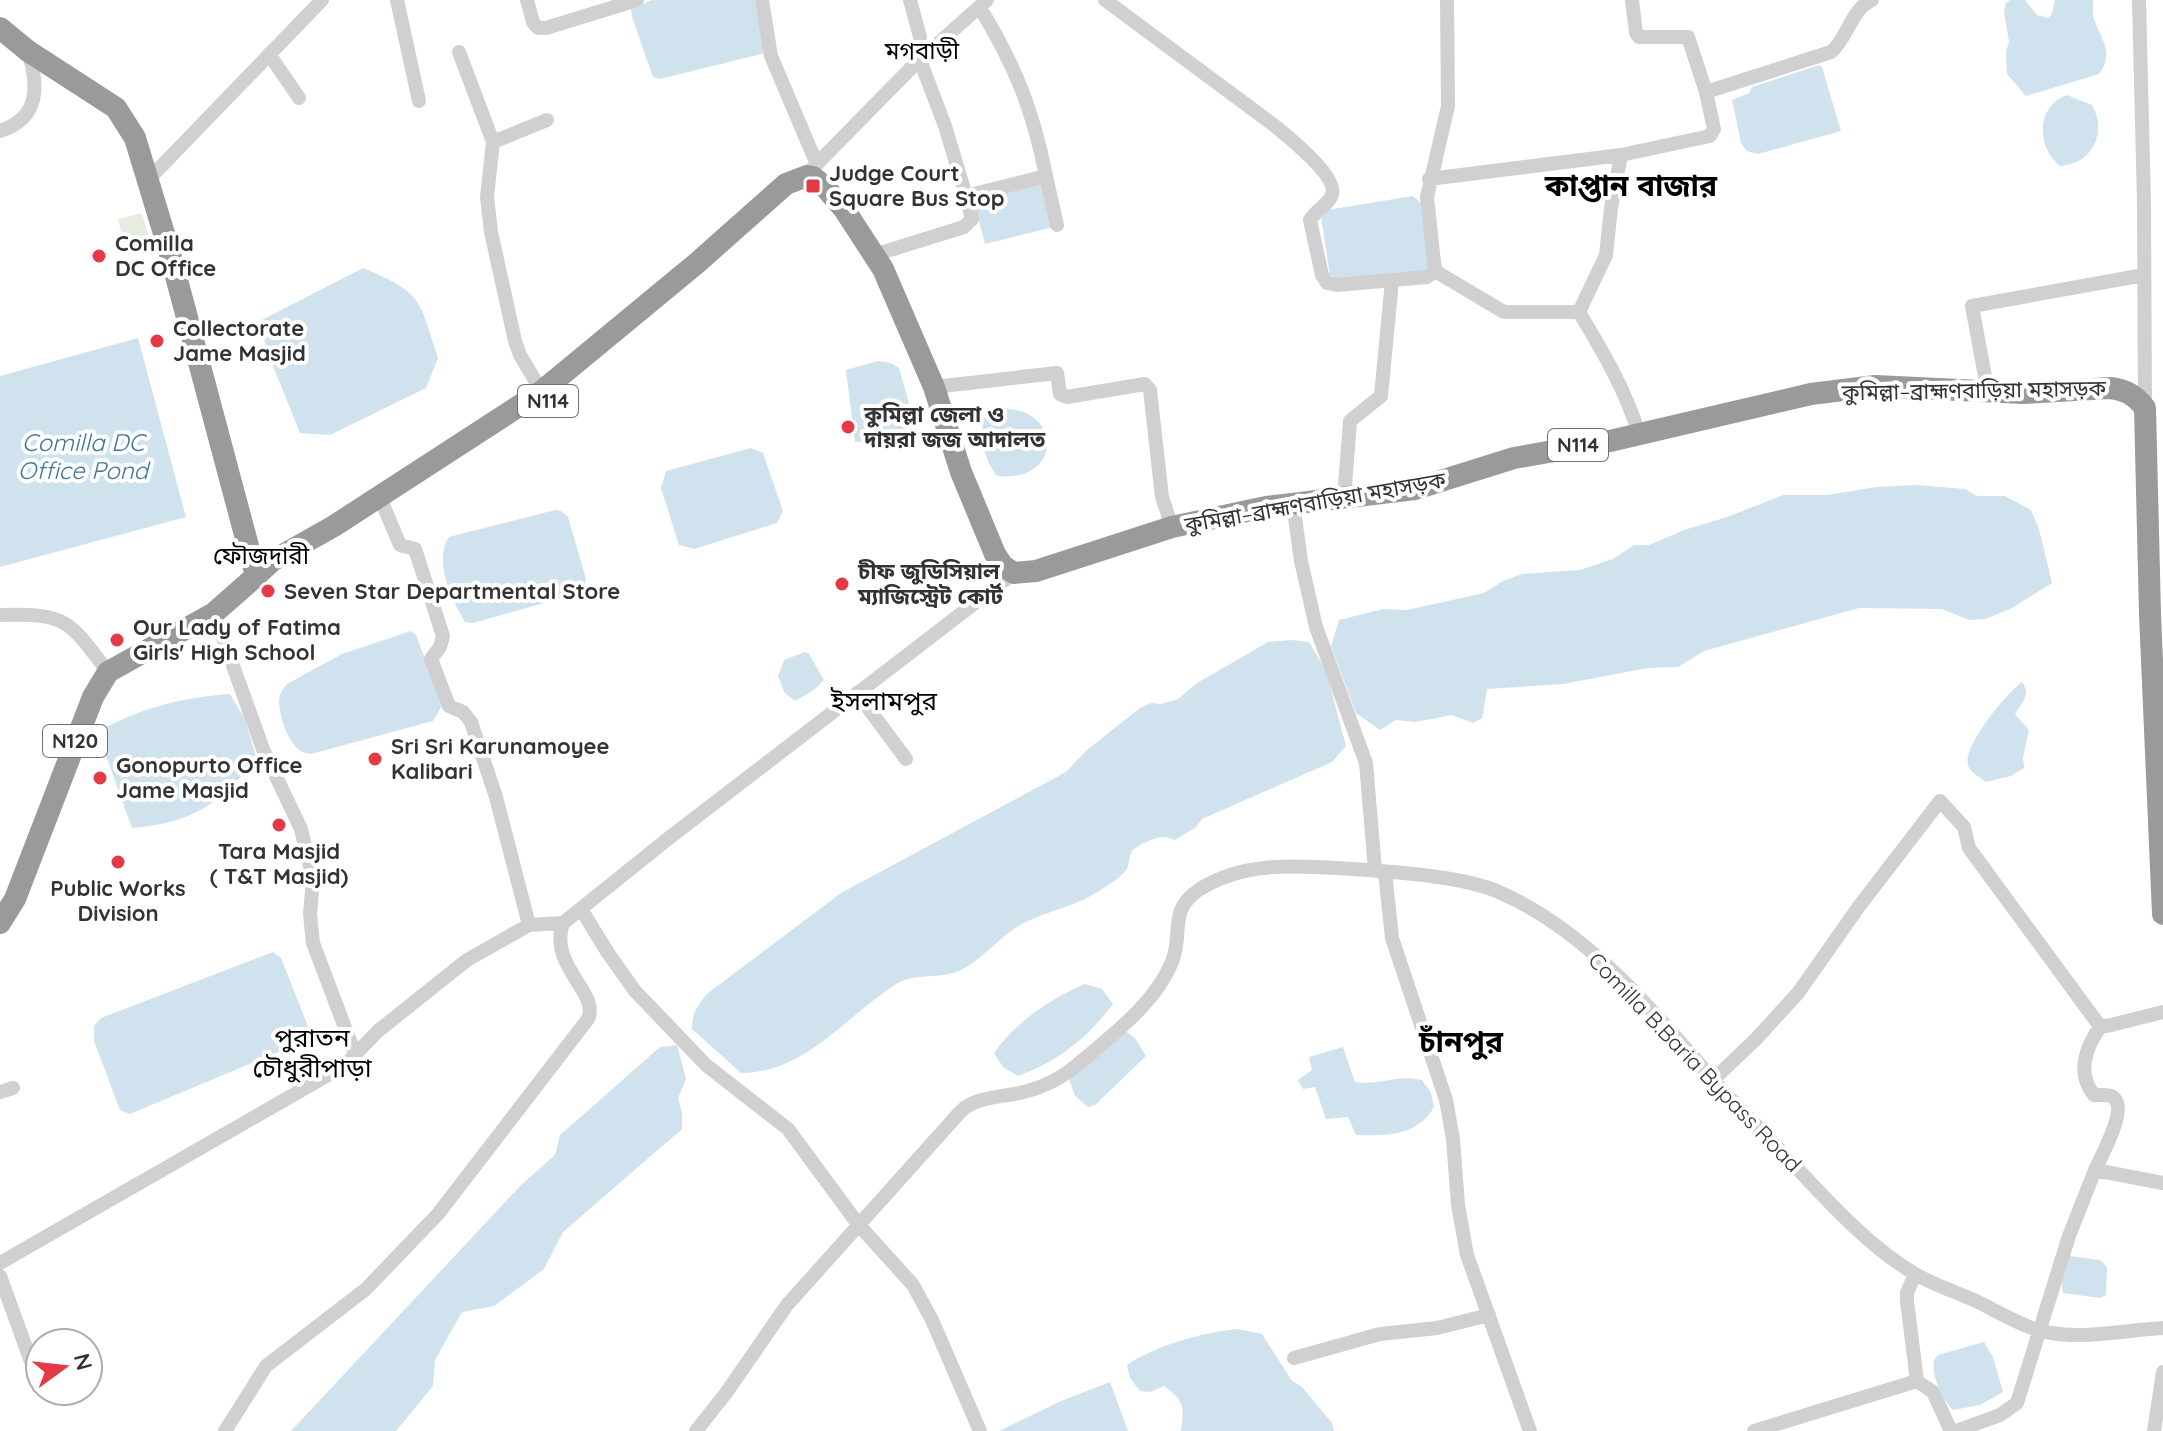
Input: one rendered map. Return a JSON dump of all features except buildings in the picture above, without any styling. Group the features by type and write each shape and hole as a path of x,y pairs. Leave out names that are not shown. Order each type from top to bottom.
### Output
{"highway":[{"path":"0,28 28,51 116,108 130,127 149,179 256,576 214,613 108,672"},
{"name":"N114","path":"256,576 277,571 384,507 545,397 738,235 794,194 810,170"},
{"path":"810,170 844,209 874,255 907,321 934,387 987,539 1003,566 1014,573"},
{"name":"কুমিল্লা–ব্রাহ্মণবাড়িয়া মহাসড়ক","path":"1014,573 1036,571 1172,527 1293,503 1415,489 1514,458 1639,434 1824,392 1875,386 1988,393 2110,388 2131,393 2145,408"},
{"name":"N114","path":"256,576 272,561 545,397"},
{"path":"2145,408 2163,914"},
{"name":"N120","path":"0,923 15,899 93,697 108,672"}],"street":[{"path":"149,179 322,0"},
{"path":"397,0 419,101"},
{"path":"527,0 533,22 538,28 637,0"},
{"path":"762,0 771,56 810,170 918,62 984,4 1025,94 1057,225"},
{"path":"874,255 964,227 972,219 945,126 918,62 920,37 910,0"},
{"path":"1105,0 1275,126 1328,177 1333,187 1332,195 1310,220 1322,275 1327,283 1392,281 1427,277 1435,271"},
{"path":"1435,271 1427,197 1448,106 1447,0"},
{"path":"1429,179 1621,155 1710,136 1714,129 1706,92 1688,37 1639,37 1632,0"},
{"path":"1706,92 1831,52 1838,46 1863,5 1872,0"},
{"path":"2139,0 2145,408"},
{"path":"920,37 941,41"},
{"path":"0,131 20,123 29,112 35,85 28,51"},
{"path":"459,52 493,142 487,179 491,232 515,341 545,397"},
{"path":"269,54 299,98"},
{"path":"493,142 547,120"},
{"path":"1579,312 1606,255 1621,155"},
{"path":"966,196 1046,176"},
{"path":"1435,271 1504,312 1579,312"},
{"path":"1988,393 1973,305 2144,275"},
{"path":"1344,499 1350,421 1381,396 1392,281"},
{"path":"1579,312 1609,363 1634,415 1639,434"},
{"path":"934,387 1057,373 1060,377 1060,394 1067,397 1145,384 1150,390 1162,497 1172,527"},
{"path":"1293,503 1301,561 1316,627 1366,763 1392,938 1446,1100 1467,1255 1530,1431"},
{"path":"384,507 400,545 415,549 422,569 443,636 440,647 431,659 449,706 463,712 471,722 496,797 529,925"},
{"path":"225,1431 266,1366 366,1289 438,1214 588,1019 590,1004 570,971 560,946 559,934 563,923 1014,573"},
{"path":"214,613 263,749 301,829 313,880 310,914 313,943 355,1054"},
{"path":"0,615 43,616 65,622 75,629 108,672"},
{"path":"857,693 906,759"},
{"path":"1713,1080 1798,993 1860,905 1940,801 1964,827 1969,848 2101,1026"},
{"name":"Comilla B.Baria Bypass Road","path":"696,1431 787,1305 968,1105 1028,1091 1074,1068 1151,998 1172,963 1175,928 1184,902 1230,875 1263,867 1296,866 1422,875 1497,891 1553,923 1611,970 1824,1197 1883,1251 1915,1274 2041,1331 2077,1334 2163,1328"},
{"path":"581,909 635,991 706,1065 788,1129 858,1224 913,1285 932,1320 980,1431"},
{"path":"0,1263 335,1071 378,1031 467,960 529,925 563,923"},
{"path":"1915,1274 1907,1301 1917,1381 1933,1392 1954,1431 2000,1415 2017,1403 2069,1236 2112,1133 2118,1106 2116,1099 2108,1095 2094,1095 2087,1083 2086,1047 2101,1026 2163,1012"},
{"path":"2095,1170 2163,1183"},
{"path":"0,1276 24,1342"},
{"path":"1294,1358 1380,1334 1437,1328 1489,1315"},
{"path":"2154,1431 2163,1372"},
{"path":"1754,1431 1917,1381"}],"shaded area":[{"path":"142,213 149,237 124,244 118,219"}],"water":[{"path":"652,0 755,0 765,53 660,79 653,77 631,9"},
{"path":"2010,0 2025,0 2037,15 2048,18 2055,0 2093,0 2093,17 2106,52 2099,74 2026,96 2007,74 2006,51 2009,42 2004,11"},
{"path":"1819,65 1841,131 1758,154 1747,151 1741,143 1732,100 1749,93 1752,87"},
{"path":"2067,95 2092,105 2098,126 2094,145 2088,153 2081,160 2060,166 2047,148 2043,128 2049,108"},
{"path":"1041,182 1053,227 985,244 973,199"},
{"path":"1413,196 1421,203 1429,269 1425,272 1336,279 1330,275 1321,217 1327,210"},
{"path":"363,268 397,284 416,300 438,358 426,388 330,435 300,433 267,351 260,321"},
{"name":"Comilla DC Office Pond","path":"138,338 186,517 0,567 0,376"},
{"path":"878,361 899,368 916,427 906,437 898,439 855,442 846,370"},
{"path":"1007,409 1025,413 1038,421 1045,433 1047,446 1043,458 1034,469 1018,475 997,476 984,448 984,418"},
{"path":"751,448 763,453 783,511 777,523 694,549 679,545 661,488 666,471"},
{"path":"1916,485 1965,489 1977,496 2005,496 2031,510 2039,529 2052,583 2010,609 1985,619 1969,620 1942,609 1859,608 1704,651 1678,667 1648,668 1563,684 1487,689 1482,718 1473,723 1452,715 1415,722 1396,720 1380,730 1356,713 1331,646 1339,620 1383,609 1407,610 1484,593 1522,574 1580,570 1613,559 1634,545 1649,545 1783,495 1827,495 1876,487"},
{"path":"555,510 568,517 586,579 583,592 473,623 465,622 446,580 443,557 449,537"},
{"path":"411,631 416,635 440,698 441,707 433,721 311,754 304,753 292,742 284,726 279,702 287,684 342,654"},
{"path":"1268,642 1309,642 1326,671 1346,746 1332,762 1202,819 1196,827 1175,840 1160,837 1141,845 1131,853 1124,873 1093,895 1024,923 961,970 912,978 896,984 824,1040 785,1064 741,1073 692,1029 696,1009 708,993 841,893 1066,772 1087,750 1140,708 1178,699 1197,683"},
{"path":"805,652 824,680 795,701 784,692 778,676 784,660"},
{"path":"2022,682 2026,694 2015,714 2029,730 2023,757 2024,768 2011,776 1986,782 1969,768 1968,756 1979,733 1997,708"},
{"path":"230,694 245,719 256,757 230,788 203,809 171,822 132,828 104,750 105,728 165,704"},
{"path":"273,952 281,958 311,1034 307,1040 130,1114 120,1110 94,1041 94,1026 101,1018"},
{"path":"1085,984 1102,989 1113,1004 1093,1027 1059,1056 1033,1070 1018,1076 1003,1067 994,1053 1013,1031 1047,1004"},
{"path":"1124,1030 1135,1038 1146,1056 1095,1105 1088,1107 1075,1096 1069,1079"},
{"path":"677,1045 686,1079 678,1098 682,1129 563,1232 544,1269 494,1306 462,1312 435,1360 433,1386 396,1431 291,1431 522,1184 555,1155 560,1135 660,1047"},
{"path":"1343,1047 1355,1082 1373,1083 1404,1078 1422,1080 1431,1093 1434,1107 1427,1117 1410,1129 1379,1135 1356,1135 1348,1117 1326,1119 1315,1087 1303,1089 1298,1080 1312,1070 1309,1057"},
{"path":"2069,1256 2100,1260 2107,1267 2106,1295 2100,1298 2063,1293 2061,1280"},
{"path":"1237,1329 1262,1334 1292,1381 1302,1387 1332,1423 1334,1431 1181,1431 1182,1410 1176,1396 1164,1386 1150,1392 1140,1391 1130,1378 1127,1365 1151,1352 1195,1337"},
{"path":"1984,1342 1993,1357 2003,1392 1980,1405 1953,1410 1938,1386 1934,1360 1938,1355"},
{"path":"1110,1382 1128,1431 999,1431 1061,1401"}],"place":[{"name":"Judge Court Square Bus Stop","path":"813,186"},
{"name":"Comilla DC Office","path":"99,256"},
{"name":"Collectorate Jame Masjid","path":"157,341"},
{"name":"কুমিল্লা জেলা ও দায়রা জজ আদালত","path":"848,427"},
{"name":"চীফ জুডিসিয়াল ম্যাজিস্ট্রেট কোর্ট","path":"842,584"},
{"name":"Seven Star Departmental Store","path":"268,591"},
{"name":"Our Lady of Fatima Girls' High School","path":"117,640"},
{"name":"Sri Sri Karunamoyee Kalibari","path":"375,759"},
{"name":"Gonopurto Office Jame Masjid","path":"100,778"},
{"name":"Tara Masjid ( T&T Masjid)","path":"279,825"},
{"name":"Public Works Division","path":"118,862"}],"district":[{"name":"মগবাড়ী","path":"922,51"},
{"name":"কাপ্তান বাজার","path":"1631,186"},
{"name":"ফৌজদারী","path":"261,556"},
{"name":"ইসলামপুর","path":"884,701"},
{"name":"চাঁনপুর","path":"1461,1042"},
{"name":"পুরাতন চৌধুরীপাড়া","path":"312,1053"}]}
